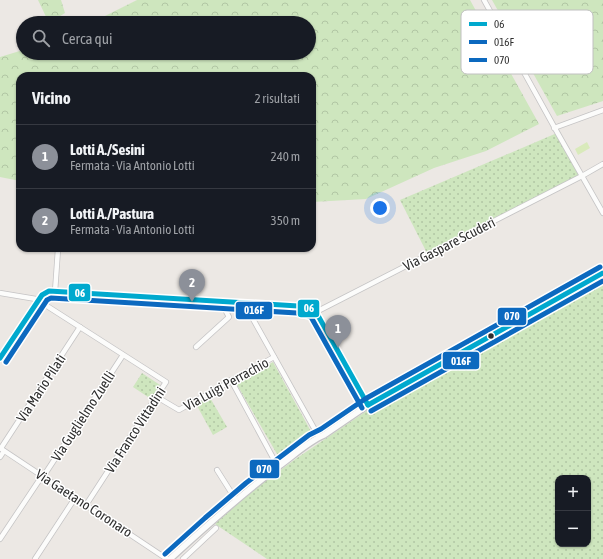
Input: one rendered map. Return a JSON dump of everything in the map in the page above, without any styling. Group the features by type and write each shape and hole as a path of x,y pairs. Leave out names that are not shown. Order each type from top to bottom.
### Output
{"street":[{"path":"484,0 489,10"},
{"path":"524,74 603,213"},
{"path":"554,128 603,110"},
{"name":"Via Gaspare Scuderi","path":"316,312 603,164"},
{"path":"55,292 58,252"},
{"path":"168,559 236,500 319,437 368,405 603,273"},
{"path":"0,358 39,300 49,291 298,306 312,309 316,312 368,405"},
{"path":"0,293 39,300"},
{"name":"Via Franco Vittadini","path":"39,300 166,382 86,505"},
{"path":"196,347 229,317 221,302"},
{"path":"244,303 319,437"},
{"name":"Via Mario Pilati","path":"0,457 2,449 80,327"},
{"name":"Via Guglielmo Zuelli","path":"0,539 123,355"},
{"name":"Via Luigi Perrachio","path":"156,397 179,410 274,357"},
{"path":"231,380 278,467"},
{"name":"Via Gaetano Coronaro","path":"2,449 168,559"},
{"path":"217,470 236,500"},
{"path":"34,559 75,498"},
{"path":"183,559 216,528"}],"green space":[{"path":"38,0 61,0 65,13 60,16 46,16"},
{"path":"137,0 470,0 476,10 461,10 461,74 511,74 539,124 486,151 434,168 366,199 316,202 316,72 16,72 16,180 0,177 0,57 16,52 16,60 316,60 316,16 105,16"},
{"path":"492,0 603,0 603,101 557,116 533,74 593,74 593,10 498,10"},
{"path":"557,133 582,176 428,255 400,200"},
{"path":"587,142 590,148 578,155 575,149"},
{"path":"603,278 603,559 267,559 215,524 253,490 368,410 403,388"},
{"path":"273,362 314,437 281,461 236,383"},
{"path":"142,373 160,385 151,399 133,387"},
{"path":"209,396 227,427 213,435 196,404"}],"transit line":[{"name":"070","path":"165,554 246,483 309,435 321,429 365,399 600,267"},
{"name":"06","path":"368,405 603,273"},
{"name":"016F","path":"371,411 603,281"},
{"name":"06","path":"0,358 42,295 49,291 298,306 312,309 316,312 368,405"},
{"name":"016F","path":"6,362 47,300 51,298 297,313 311,317 362,408"}],"place":[{"name":"Lotti A./Pastura","path":"192,302"},
{"name":"Lotti A./Sesini","path":"338,348"}]}
